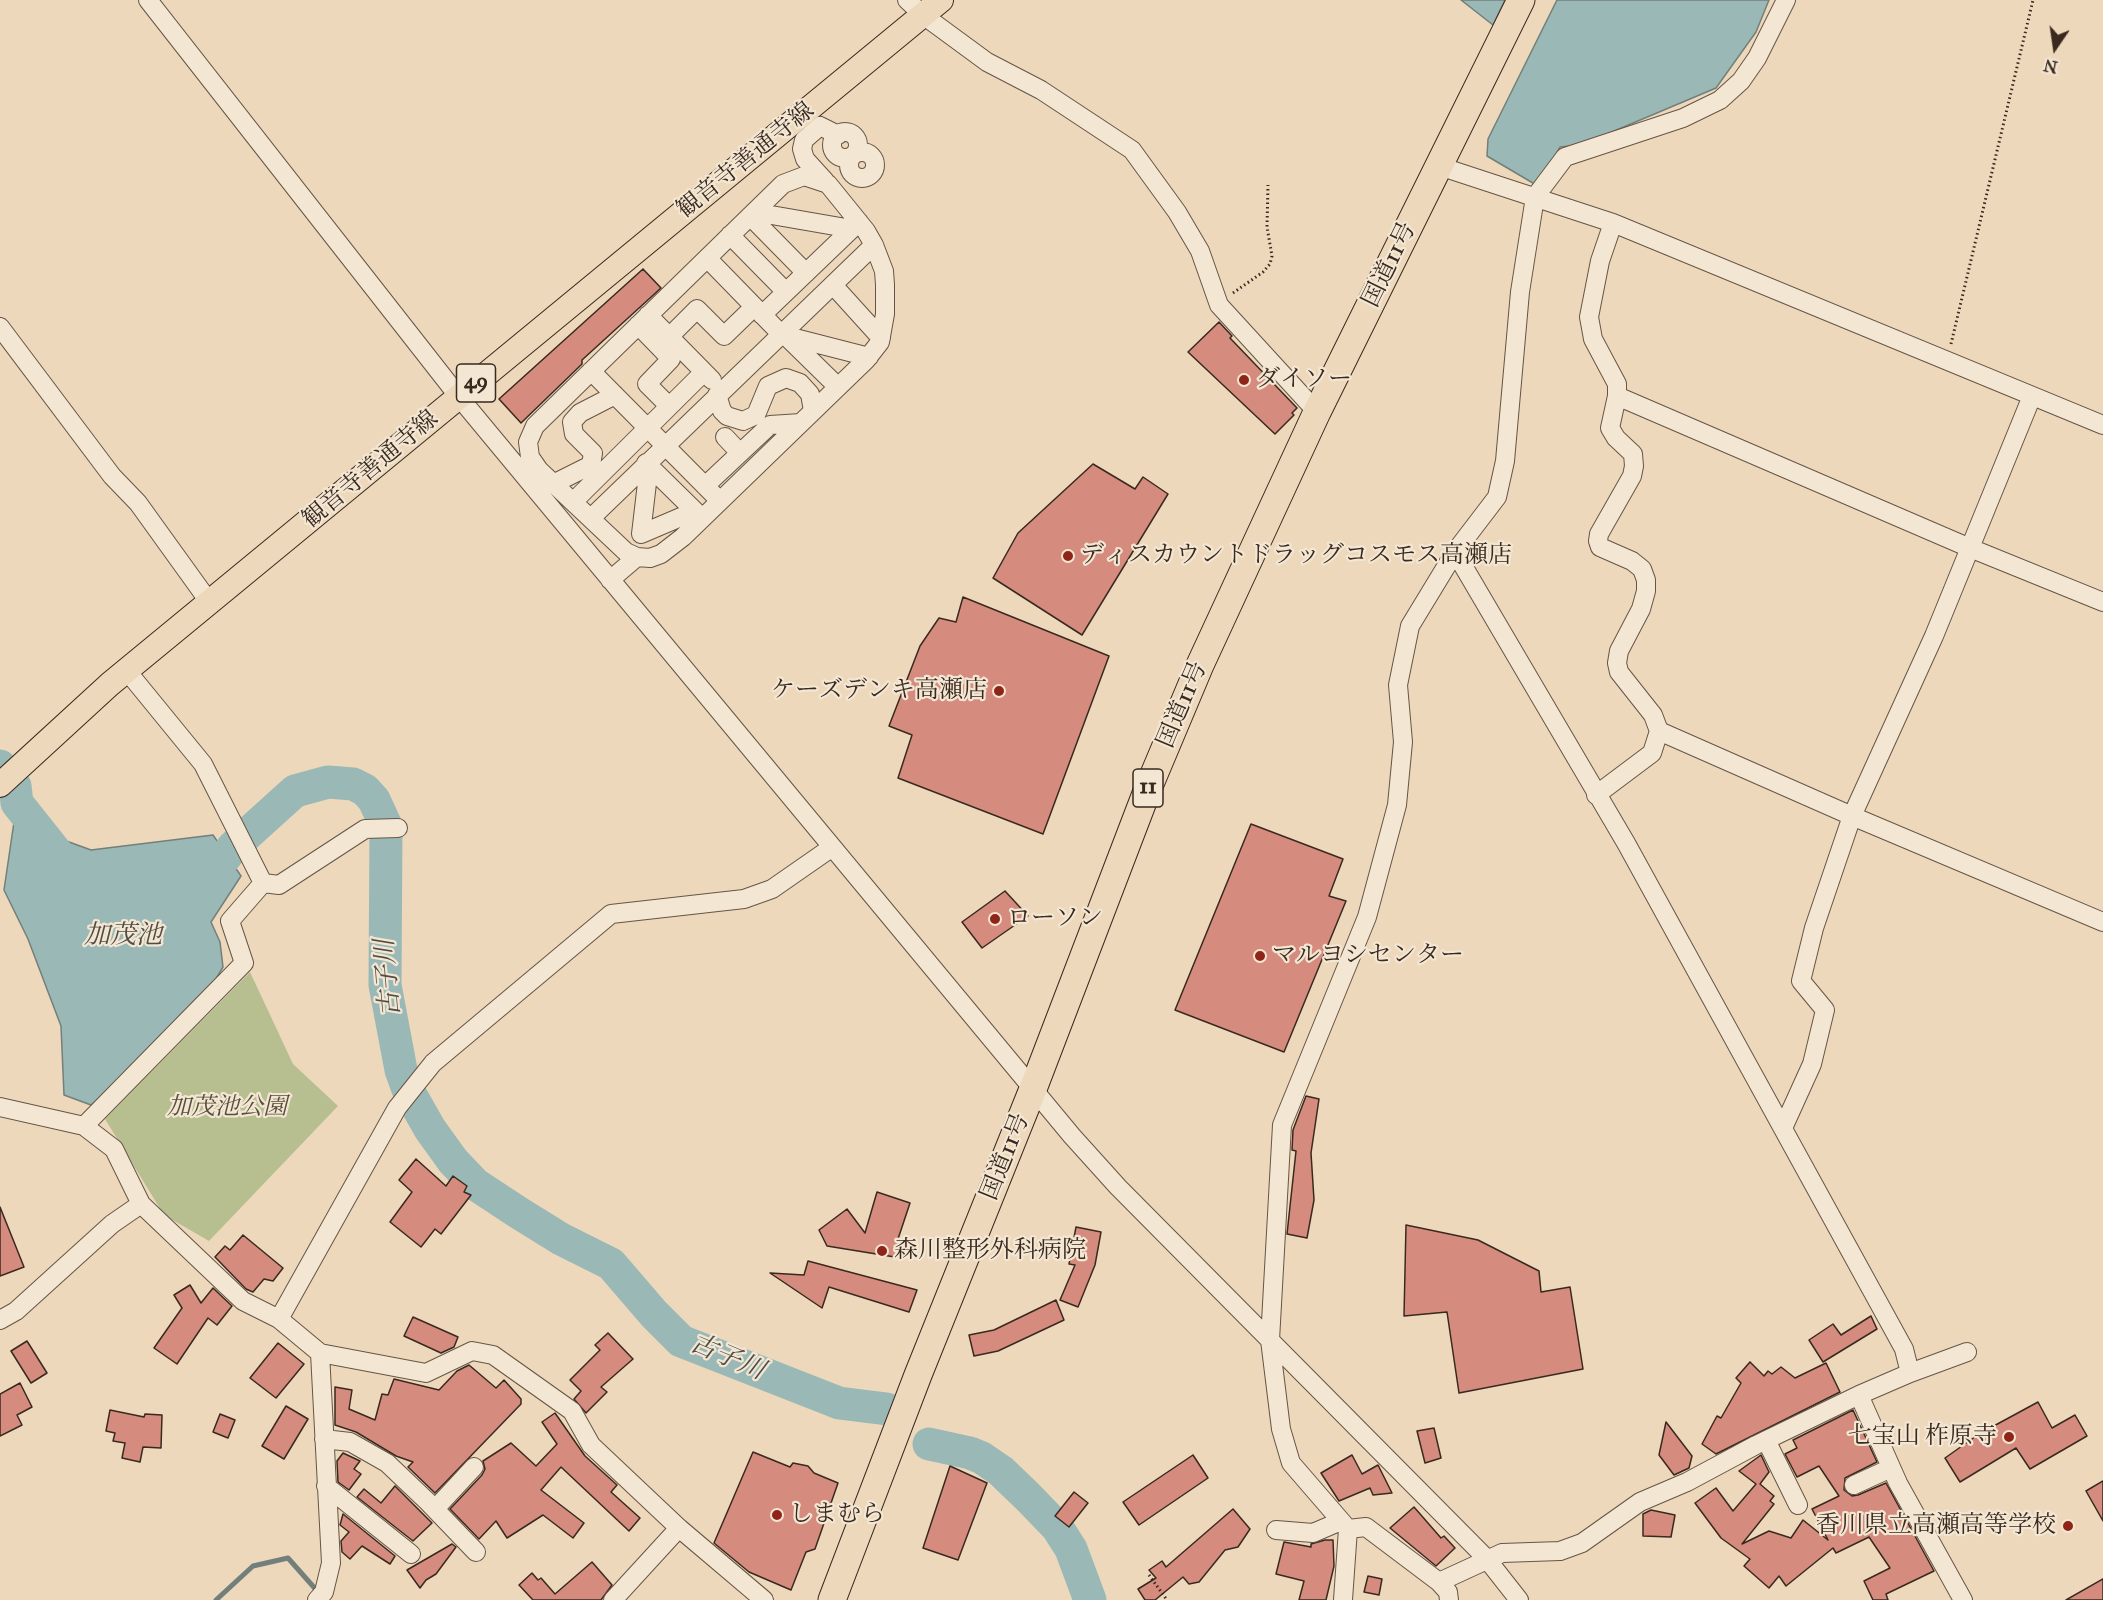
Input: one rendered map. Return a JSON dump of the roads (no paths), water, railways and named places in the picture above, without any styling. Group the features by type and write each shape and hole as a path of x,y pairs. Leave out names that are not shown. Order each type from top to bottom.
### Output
{"highway":[{"name":"国道11号","path":"832,1600 918,1375 1033,1089 1155,770 1246,560 1521,0"}],"main road":[{"name":"観音寺善通寺線","path":"6,779 127,670 459,397 915,8 942,0"}],"street":[{"path":"148,0 459,397 1033,1089 1118,1187 1486,1558 1519,1600"},
{"path":"1343,1600 1344,1525 1291,1463 1281,1429 1270,1340 1282,1125 1367,917 1397,805 1403,742 1398,685 1410,626 1455,552 1497,497 1505,461 1520,292 1535,197 1566,157 1683,118 1720,100 1740,81 1757,58 1786,0"},
{"path":"915,8 987,62 1041,90 1132,150 1178,212 1200,251 1219,302 1317,412"},
{"path":"648,465 640,534 699,514 720,501 869,357 881,338 885,314 884,270 874,245 856,225 830,186 805,159 802,149 804,140 820,126 838,135 849,133 857,139 858,146 852,164 830,186"},
{"path":"1439,166 1612,223 2103,425"},
{"path":"699,514 661,554 650,558 637,557 626,552 538,470 530,457 528,442 535,426 752,214 792,178 804,176 830,186"},
{"path":"752,214 856,225"},
{"path":"752,214 765,260 786,292"},
{"path":"1596,795 1652,753 1659,731 1653,715 1619,672 1617,663 1619,651 1641,609 1646,591 1646,579 1642,569 1632,561 1600,547 1598,541 1599,534 1632,476 1634,466 1633,454 1616,438 1610,428 1617,396 1615,376 1593,339 1589,317 1600,261 1612,223"},
{"path":"669,337 698,309 724,336 786,292 856,225"},
{"path":"730,236 765,260 806,273"},
{"path":"591,518 648,465 664,445 874,245"},
{"path":"707,258 758,311 838,387"},
{"path":"833,285 881,338"},
{"path":"643,320 669,337 704,372 719,392 722,411 727,416 743,421 756,415 768,386 786,378 800,383 810,394 807,417"},
{"path":"643,320 671,359 647,384 669,406"},
{"path":"0,327 112,476 138,503 210,603"},
{"path":"783,334 869,357"},
{"path":"591,371 720,501"},
{"path":"573,502 704,372"},
{"path":"553,484 591,465 593,453 574,434 573,422 580,413 615,395"},
{"path":"1617,396 1970,548 2103,602"},
{"path":"1783,1128 1812,1064 1825,1010 1801,981 1814,928 1852,816 1934,636 2032,396"},
{"path":"705,486 770,425 807,417"},
{"path":"725,437 740,453"},
{"path":"648,465 669,495 699,514"},
{"path":"1455,552 1636,862 1904,1349 1910,1373"},
{"path":"610,580 637,557"},
{"path":"127,670 203,764 263,883"},
{"path":"1659,731 1852,816 2103,922"},
{"path":"263,883 279,885 365,829 398,828"},
{"path":"279,1318 397,1108 433,1063 611,915 744,899 772,889 831,848"},
{"path":"84,1126 244,963 230,921 263,883"},
{"path":"0,1107 84,1126 114,1149 141,1204 243,1301 279,1318 320,1353 426,1373 472,1352 493,1355 573,1412 591,1445 679,1528 764,1600"},
{"path":"0,1320 16,1311 112,1224 141,1204"},
{"path":"1439,1582 1486,1558 1502,1553 1560,1551 1582,1543 1640,1502 1687,1482 1766,1440 1859,1395 1967,1352"},
{"path":"320,1353 331,1563 325,1597"},
{"path":"1859,1395 1891,1468 1963,1600"},
{"path":"324,1439 350,1442 387,1463 476,1552"},
{"path":"1766,1440 1798,1505"},
{"path":"435,1509 474,1467"},
{"path":"1854,1485 1891,1468"},
{"path":"326,1486 411,1554"},
{"path":"1276,1530 1313,1533 1344,1525 1366,1527 1439,1582 1448,1592 1449,1600"},
{"path":"613,1600 679,1528"}],"water":[{"path":"1461,0 1505,0 1493,25"},
{"path":"1557,0 1769,0 1756,32 1716,88 1581,145 1560,147 1538,186 1487,156 1488,139"},
{"name":"加茂池","path":"14,822 91,850 213,835 241,876 211,922 220,942 223,967 200,1006 140,1064 91,1105 64,1095 61,1026 28,939 4,890"}],"waterway":[{"name":"古子川","path":"0,766 15,786 17,803 68,867"},
{"name":"古子川","path":"199,890 233,847 295,791 328,782 353,784 365,790 374,800 386,826 385,985 401,1070 409,1092 430,1129 453,1161 475,1184 519,1213 561,1239 611,1264 654,1314 681,1341 839,1403 887,1409"},
{"name":"古子川","path":"929,1444 982,1458 1001,1471 1029,1498 1057,1527 1071,1549 1090,1600"},
{"path":"216,1600 253,1566 288,1558 319,1593"}],"place":[{"name":"ダイソー","path":"1244,380"},
{"name":"ディスカウントドラッグコスモス高瀬店","path":"1068,556"},
{"name":"ケーズデンキ高瀬店","path":"999,691"},
{"name":"ローソン","path":"995,919"},
{"name":"マルヨシセンター","path":"1260,956"},
{"name":"森川整形外科病院","path":"882,1251"},
{"name":"七宝山 柞原寺","path":"2009,1437"},
{"name":"しまむら","path":"777,1515"},
{"name":"香川県立高瀬高等学校","path":"2068,1526"}],"park label":[{"name":"加茂池公園","path":"227,1108"}]}
